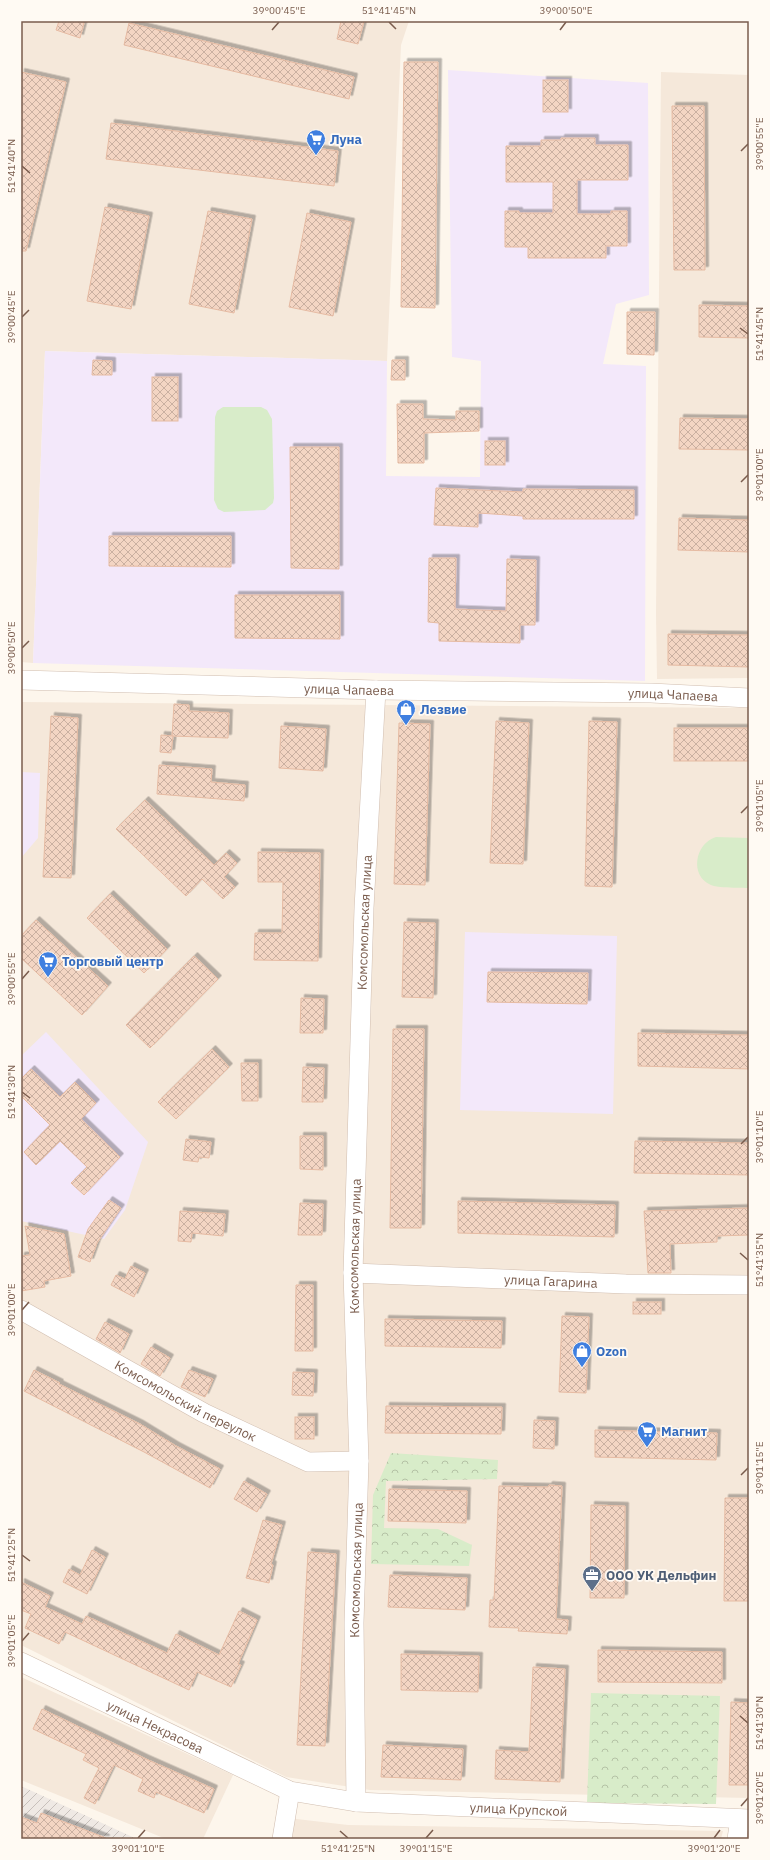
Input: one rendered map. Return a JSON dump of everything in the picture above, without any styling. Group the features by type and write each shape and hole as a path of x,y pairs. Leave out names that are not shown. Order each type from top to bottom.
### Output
{"street":[{"name":"улица Чапаева","path":"21,680 376,690 651,693 749,698"},
{"name":"Комсомольская улица","path":"356,1802 354,1623 359,1461 352,1273 364,908 376,690"},
{"name":"улица Гагарина","path":"352,1273 626,1284 749,1285"},
{"name":"Комсомольский переулок","path":"21,1310 204,1413 308,1462 359,1461"},
{"name":"улица Некрасова","path":"21,1662 290,1791"},
{"name":"улица Крупской","path":"290,1791 356,1802 745,1819"},
{"path":"282,1839 290,1791"},
{"path":"737,1839 745,1819"}],"shaded area":[{"path":"21,21 409,21 401,45 387,361 45,351 33,663 21,662"},
{"path":"448,70 648,83 649,295 616,304 603,364 646,366 645,681 33,663 45,351 387,361 386,476 480,477 481,361 452,357"},
{"path":"661,72 749,75 749,678 657,679 656,614"},
{"path":"21,702 749,708 749,1798 370,1790 286,1777 21,1645"},
{"path":"21,772 40,773 38,838 21,858"},
{"path":"465,932 617,936 613,1114 460,1110"},
{"path":"46,1032 148,1142 125,1210 104,1239 21,1221 21,1056"},
{"path":"21,1677 233,1775 203,1839 166,1839 21,1780"},
{"path":"21,1786 137,1839 21,1839"},
{"path":"288,1818 348,1825 723,1831 721,1839 285,1839"}],"green space":[{"path":"223,407 261,407 267,410 272,419 274,498 273,503 265,510 224,512 218,509 214,500 215,417 217,411"},
{"path":"716,837 749,838 749,888 711,885 704,881 700,875 697,867 699,852 709,840"},
{"path":"391,1453 498,1460 497,1479 386,1481 384,1528 438,1529 472,1545 469,1566 371,1564 373,1495"},
{"path":"591,1693 720,1696 716,1804 587,1803"}],"building":[{"path":"59,21 77,21 84,23 80,38 56,30"},
{"path":"341,21 364,21 358,44 337,39"},
{"path":"129,23 354,77 349,99 124,45"},
{"path":"404,62 438,62 435,308 401,307"},
{"path":"21,72 66,82 26,251 21,251"},
{"path":"543,80 568,80 568,112 543,112"},
{"path":"672,106 704,106 705,270 674,270"},
{"path":"111,123 338,151 334,186 106,159"},
{"path":"561,138 595,138 595,145 628,145 628,180 577,180 577,214 611,214 611,211 627,211 627,246 606,246 606,258 528,258 528,247 505,247 505,211 519,211 519,213 553,213 553,182 506,182 506,146 541,146 541,140 561,140"},
{"path":"105,207 149,216 131,309 87,301"},
{"path":"208,211 252,219 234,313 189,304"},
{"path":"307,213 351,222 333,316 289,307"},
{"path":"699,305 749,306 749,338 699,337"},
{"path":"627,312 655,312 654,355 627,354"},
{"path":"93,360 112,361 112,375 92,375"},
{"path":"392,360 405,360 405,380 391,380"},
{"path":"152,377 178,377 178,421 152,421"},
{"path":"397,404 423,404 423,419 456,420 456,411 479,411 479,431 424,433 424,463 398,463"},
{"path":"680,418 749,419 749,450 679,449"},
{"path":"485,441 505,441 505,465 485,465"},
{"path":"290,447 339,447 339,569 291,568"},
{"path":"436,488 523,492 523,489 634,490 634,519 523,519 523,516 478,513 478,527 434,525"},
{"path":"679,518 749,520 749,552 678,550"},
{"path":"109,536 231,536 231,567 109,566"},
{"path":"429,558 456,558 455,609 506,611 507,559 536,560 535,625 520,625 520,643 439,641 439,623 428,622"},
{"path":"235,595 340,595 340,639 235,638"},
{"path":"668,634 749,635 749,667 668,665"},
{"path":"174,704 189,705 189,711 229,713 228,738 172,736"},
{"path":"51,716 78,718 71,878 43,877"},
{"path":"496,721 529,723 523,864 490,863"},
{"path":"589,721 617,722 612,887 585,886"},
{"path":"399,723 430,724 425,885 394,884"},
{"path":"281,726 326,729 323,771 279,768"},
{"path":"674,728 749,728 749,761 674,761"},
{"path":"161,735 173,736 171,753 160,752"},
{"path":"159,765 212,769 211,782 245,785 244,801 157,794"},
{"path":"145,800 214,865 226,853 237,863 224,877 235,887 223,899 202,879 186,896 116,829"},
{"path":"258,852 320,853 318,961 254,960 255,933 282,933 283,882 258,882"},
{"path":"110,894 167,949 144,973 87,918"},
{"path":"36,920 108,986 82,1015 21,958 21,936"},
{"path":"404,922 435,923 433,998 402,997"},
{"path":"194,956 218,979 150,1048 126,1025"},
{"path":"488,972 588,973 587,1004 487,1002"},
{"path":"301,998 324,999 323,1033 300,1033"},
{"path":"393,1029 424,1029 421,1228 390,1228"},
{"path":"638,1033 749,1035 749,1069 638,1066"},
{"path":"212,1049 229,1067 176,1119 158,1102"},
{"path":"241,1063 258,1063 258,1101 242,1101"},
{"path":"303,1067 324,1068 323,1102 302,1102"},
{"path":"31,1069 60,1097 75,1082 96,1103 81,1119 120,1157 84,1195 71,1183 87,1167 60,1141 36,1165 24,1152 50,1125 21,1096 21,1079"},
{"path":"300,1136 323,1136 323,1170 300,1169"},
{"path":"186,1139 211,1142 209,1158 199,1157 198,1162 183,1160"},
{"path":"635,1141 749,1143 749,1175 634,1173"},
{"path":"109,1200 121,1208 97,1243 90,1262 78,1257 88,1229"},
{"path":"458,1201 615,1205 614,1237 458,1233"},
{"path":"300,1203 323,1204 322,1235 298,1235"},
{"path":"749,1208 749,1235 717,1236 717,1242 670,1244 671,1273 648,1273 644,1211"},
{"path":"180,1211 225,1214 223,1236 192,1233 191,1242 178,1241"},
{"path":"25,1226 64,1234 71,1276 44,1281 45,1287 21,1291 21,1256 30,1255"},
{"path":"131,1266 145,1273 134,1297 111,1285 116,1275 125,1279"},
{"path":"296,1285 313,1285 313,1351 295,1351"},
{"path":"633,1302 661,1302 661,1314 633,1314"},
{"path":"562,1316 589,1317 586,1393 559,1392"},
{"path":"385,1319 502,1321 501,1348 385,1346"},
{"path":"105,1322 129,1334 120,1353 96,1339"},
{"path":"151,1347 170,1358 160,1376 141,1364"},
{"path":"34,1370 140,1424 176,1446 220,1469 210,1488 144,1452 24,1391"},
{"path":"189,1370 213,1379 205,1397 181,1387"},
{"path":"293,1372 314,1373 313,1396 292,1395"},
{"path":"386,1406 502,1407 501,1434 385,1433"},
{"path":"295,1417 314,1417 314,1439 295,1439"},
{"path":"534,1420 555,1421 554,1449 533,1448"},
{"path":"595,1430 717,1433 716,1460 595,1457"},
{"path":"244,1481 267,1494 257,1512 234,1499"},
{"path":"549,1485 562,1486 556,1619 568,1620 567,1634 518,1631 519,1628 489,1627 490,1600 494,1600 499,1486 548,1487"},
{"path":"389,1489 467,1491 466,1523 388,1521"},
{"path":"725,1498 749,1498 749,1601 724,1601"},
{"path":"591,1505 625,1506 624,1598 590,1598"},
{"path":"263,1520 282,1525 271,1564 273,1565 269,1583 246,1578"},
{"path":"92,1550 105,1557 87,1594 63,1582 69,1569 80,1575"},
{"path":"308,1552 336,1554 325,1746 297,1745"},
{"path":"390,1575 467,1578 465,1610 388,1607"},
{"path":"21,1582 50,1596 45,1607 82,1624 86,1616 167,1653 176,1634 219,1655 239,1611 257,1620 238,1664 241,1665 231,1687 197,1672 189,1690 65,1632 59,1644 25,1628 31,1614 21,1610"},
{"path":"598,1650 722,1652 722,1683 598,1682"},
{"path":"401,1654 479,1656 478,1692 401,1690"},
{"path":"533,1667 565,1669 560,1782 495,1779 496,1750 529,1752"},
{"path":"731,1702 749,1703 749,1785 729,1785"},
{"path":"42,1709 146,1759 214,1789 204,1813 156,1792 154,1798 138,1791 143,1779 114,1765 95,1804 84,1798 99,1768 83,1760 86,1754 33,1729"},
{"path":"383,1745 463,1749 461,1780 381,1777"},
{"path":"41,1813 106,1839 29,1839 21,1836 21,1817 37,1823"}],"place":[{"name":"Луна","path":"316,156"},
{"name":"Лезвие","path":"406,726"},
{"name":"Торговый центр","path":"48,978"},
{"name":"Ozon","path":"582,1368"},
{"name":"Магнит","path":"647,1448"},
{"name":"ООО УК Дельфин","path":"592,1592"}]}
